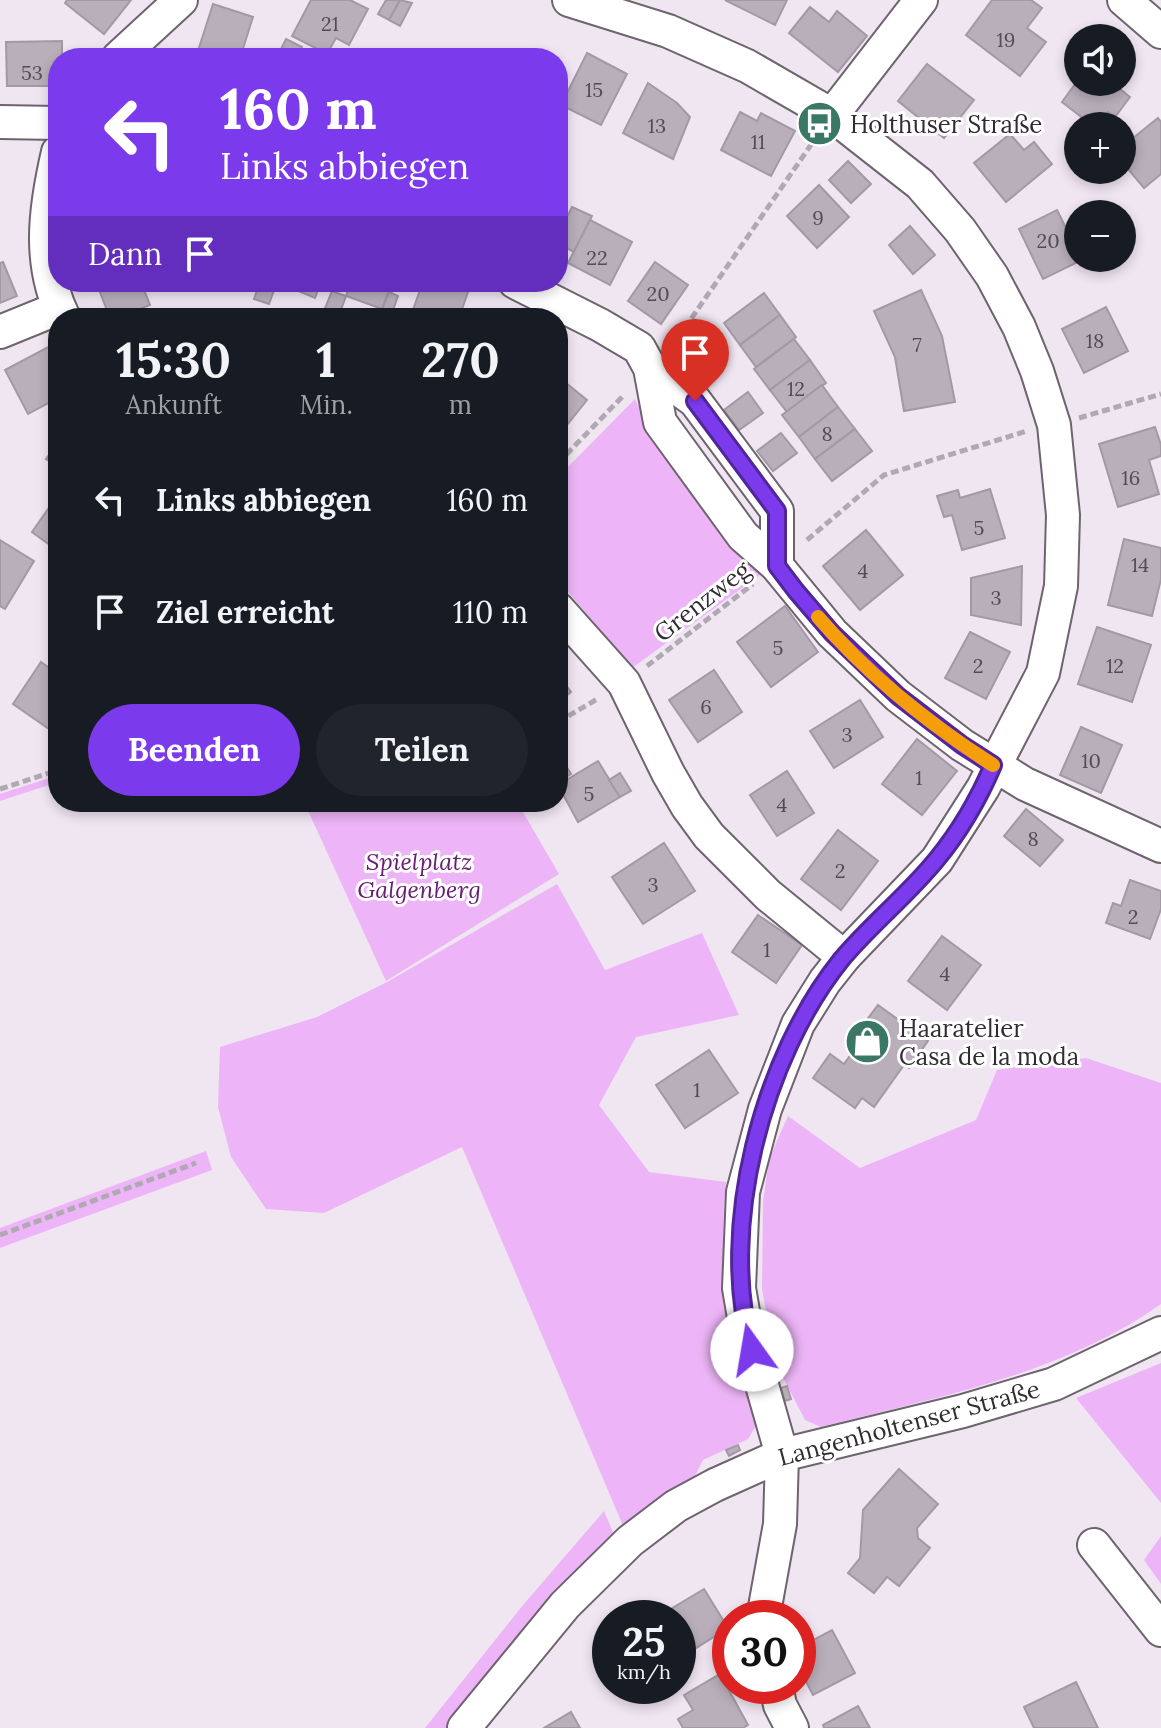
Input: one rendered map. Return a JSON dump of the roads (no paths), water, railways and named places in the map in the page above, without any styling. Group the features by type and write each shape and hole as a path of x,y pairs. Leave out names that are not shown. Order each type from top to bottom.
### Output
{"street":[{"path":"129,48 181,0"},
{"path":"569,0 668,31 747,66 832,115 920,184 960,230 992,276 1019,327 1037,371 1074,419 1063,515 1061,586 1043,673 983,788 937,860 844,957 798,1024 765,1109 743,1192 739,1288 746,1329 782,1455 780,1524 766,1600"},
{"path":"832,115 921,0"},
{"path":"1124,0 1161,32"},
{"path":"0,122 48,123"},
{"path":"48,204 45,236 48,271"},
{"path":"535,292 566,308"},
{"path":"568,309 639,348 650,368 660,422 743,536 777,566 832,633 875,675 936,726 993,765 1025,784 1161,846"},
{"path":"0,332 48,317"},
{"path":"568,620 624,683 668,773 709,836 768,895 844,957"},
{"name":"Langenholtenser Straße","path":"481,1720 565,1605 630,1541 676,1506 782,1455 963,1411 1054,1384 1161,1333"},
{"path":"1094,1545 1161,1630"},
{"path":"780,1704 792,1728"}],"place":[{"name":"Holthuser Straße","path":"819,124"},
{"name":"Haaratelier Casa de la moda","path":"868,1042"}],"park label":[{"name":"Spielplatz Galgenberg","path":"419,875"}]}
